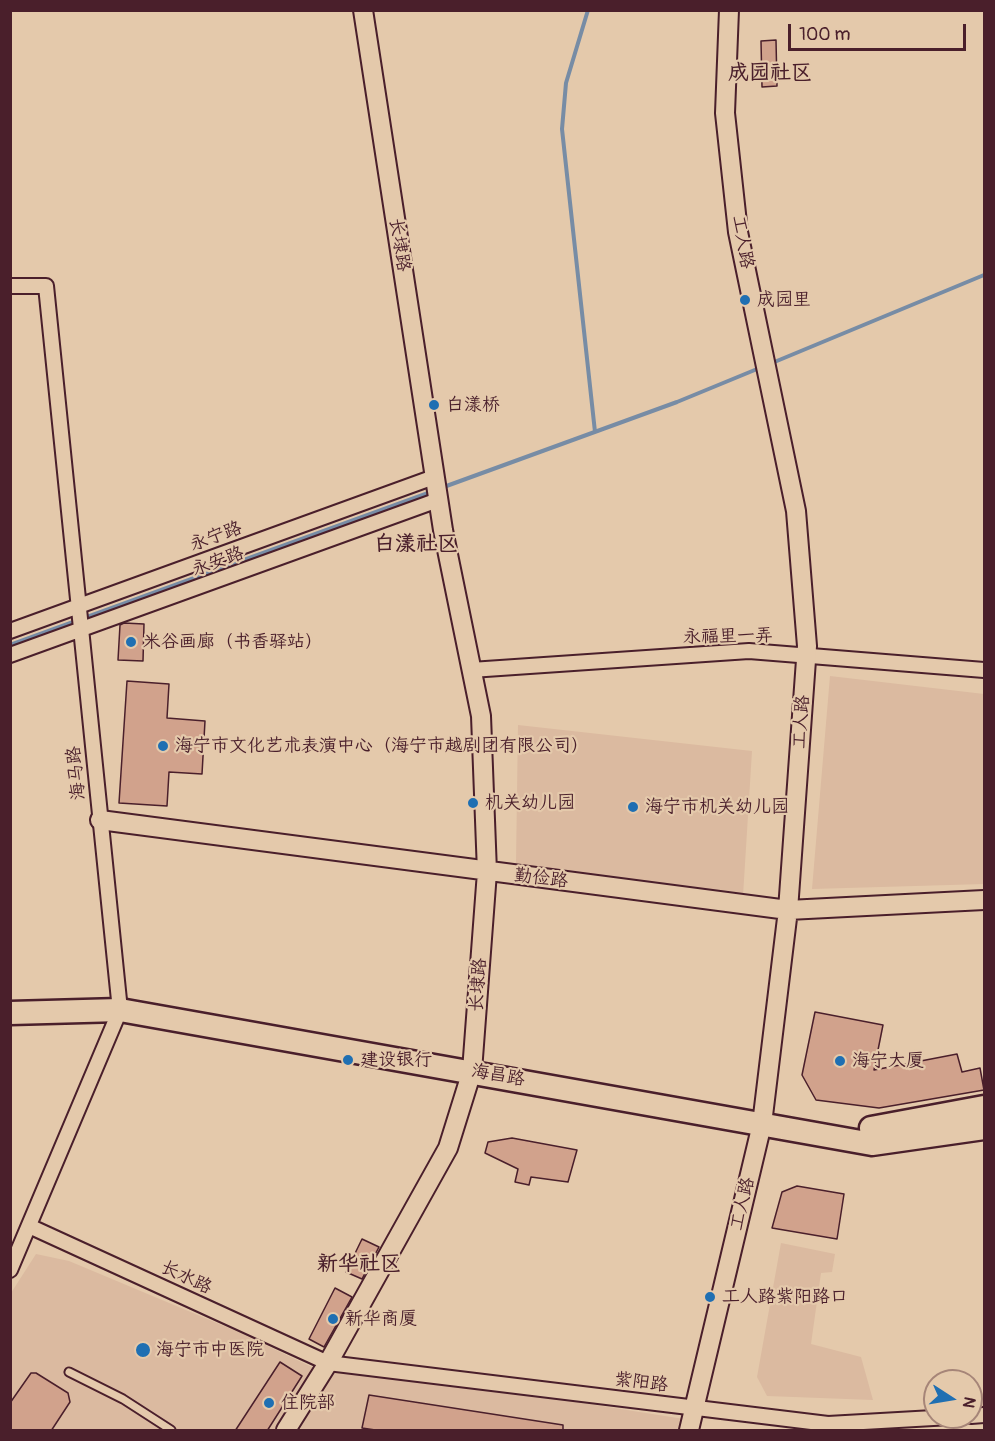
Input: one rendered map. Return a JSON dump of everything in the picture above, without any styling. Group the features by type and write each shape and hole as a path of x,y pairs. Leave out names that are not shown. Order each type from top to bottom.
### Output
{"main road":[{"name":"海昌路","path":"10,1004 120,1007 472,1067 763,1121 872,1144 984,1128"},
{"name":"海昌路","path":"10,1013 120,1007"},
{"name":"海昌路","path":"763,1121 875,1129 984,1107"}],"street":[{"name":"长埭路","path":"286,1431 328,1363 448,1148 472,1067 487,872 481,716 436,489 363,10"},
{"name":"工人路","path":"689,1431 763,1121 788,910 807,656 796,511 738,232 725,113 729,10"},
{"name":"海马路","path":"10,286 45,286 120,1007 10,1270"},
{"name":"永安路","path":"10,655 79,619 436,489"},
{"name":"永宁路","path":"10,631 79,619 436,489"},
{"name":"永福里一弄","path":"471,670 749,651 984,670"},
{"name":"勤俭路","path":"100,820 788,910 984,900"},
{"name":"长水路","path":"29,1226 328,1363"},
{"name":"紫阳路","path":"328,1363 828,1424 923,1419"}],"lane":[{"path":"69,1372 123,1399 171,1431"}],"shaded area":[{"path":"830,676 984,694 984,884 812,889"},
{"name":"海宁市机关幼儿园","path":"518,725 752,751 743,896 516,863"},
{"path":"781,1243 835,1254 832,1272 821,1273 811,1344 861,1357 873,1400 767,1396 757,1377"},
{"name":"海宁市中医院","path":"36,1254 69,1261 236,1331 316,1369 275,1430 11,1430 11,1293"},
{"path":"328,1363 684,1419 681,1430 286,1430"}],"building":[{"path":"776,40 777,86 762,87 761,41"},
{"name":"米谷画廊（书香驿站）","path":"124,623 144,624 143,661 118,660 120,625"},
{"name":"海宁市文化艺术表演中心（海宁市越剧团有限公司）","path":"127,681 169,684 167,718 205,721 202,774 169,772 167,806 119,803"},
{"name":"海宁大厦","path":"815,1012 883,1025 874,1070 957,1054 962,1072 980,1068 984,1090 879,1108 816,1100 802,1075"},
{"path":"512,1138 577,1150 568,1182 531,1177 529,1185 515,1182 518,1169 485,1153 488,1142"},
{"path":"797,1186 844,1194 837,1239 772,1228 782,1192"},
{"path":"362,1239 379,1247 362,1279 346,1272"},
{"name":"新华商厦","path":"335,1288 352,1297 324,1347 309,1339"},
{"name":"住院部","path":"280,1362 302,1376 267,1431 235,1431"},
{"path":"31,1373 36,1373 68,1393 70,1402 51,1431 10,1431 10,1403"},
{"path":"369,1395 563,1425 563,1431 382,1431 362,1428"}],"waterway":[{"path":"588,10 566,83 562,129 595,432"},
{"path":"772,363 984,275"},
{"path":"441,488 677,402 762,367"},
{"path":"10,645 431,492"}],"place":[{"name":"成园里","path":"745,300"},
{"name":"白漾桥","path":"434,405"},
{"name":"米谷画廊（书香驿站）","path":"131,642"},
{"name":"海宁市文化艺术表演中心（海宁市越剧团有限公司）","path":"163,746"},
{"name":"机关幼儿园","path":"473,803"},
{"name":"海宁市机关幼儿园","path":"633,807"},
{"name":"建设银行","path":"348,1060"},
{"name":"海宁大厦","path":"840,1061"},
{"name":"工人路紫阳路口","path":"710,1297"},
{"name":"新华商厦","path":"333,1319"},
{"name":"海宁市中医院","path":"143,1350"},
{"name":"住院部","path":"269,1403"}],"district":[{"name":"成园社区","path":"770,74"},
{"name":"白漾社区","path":"416,545"},
{"name":"新华社区","path":"359,1265"}]}
